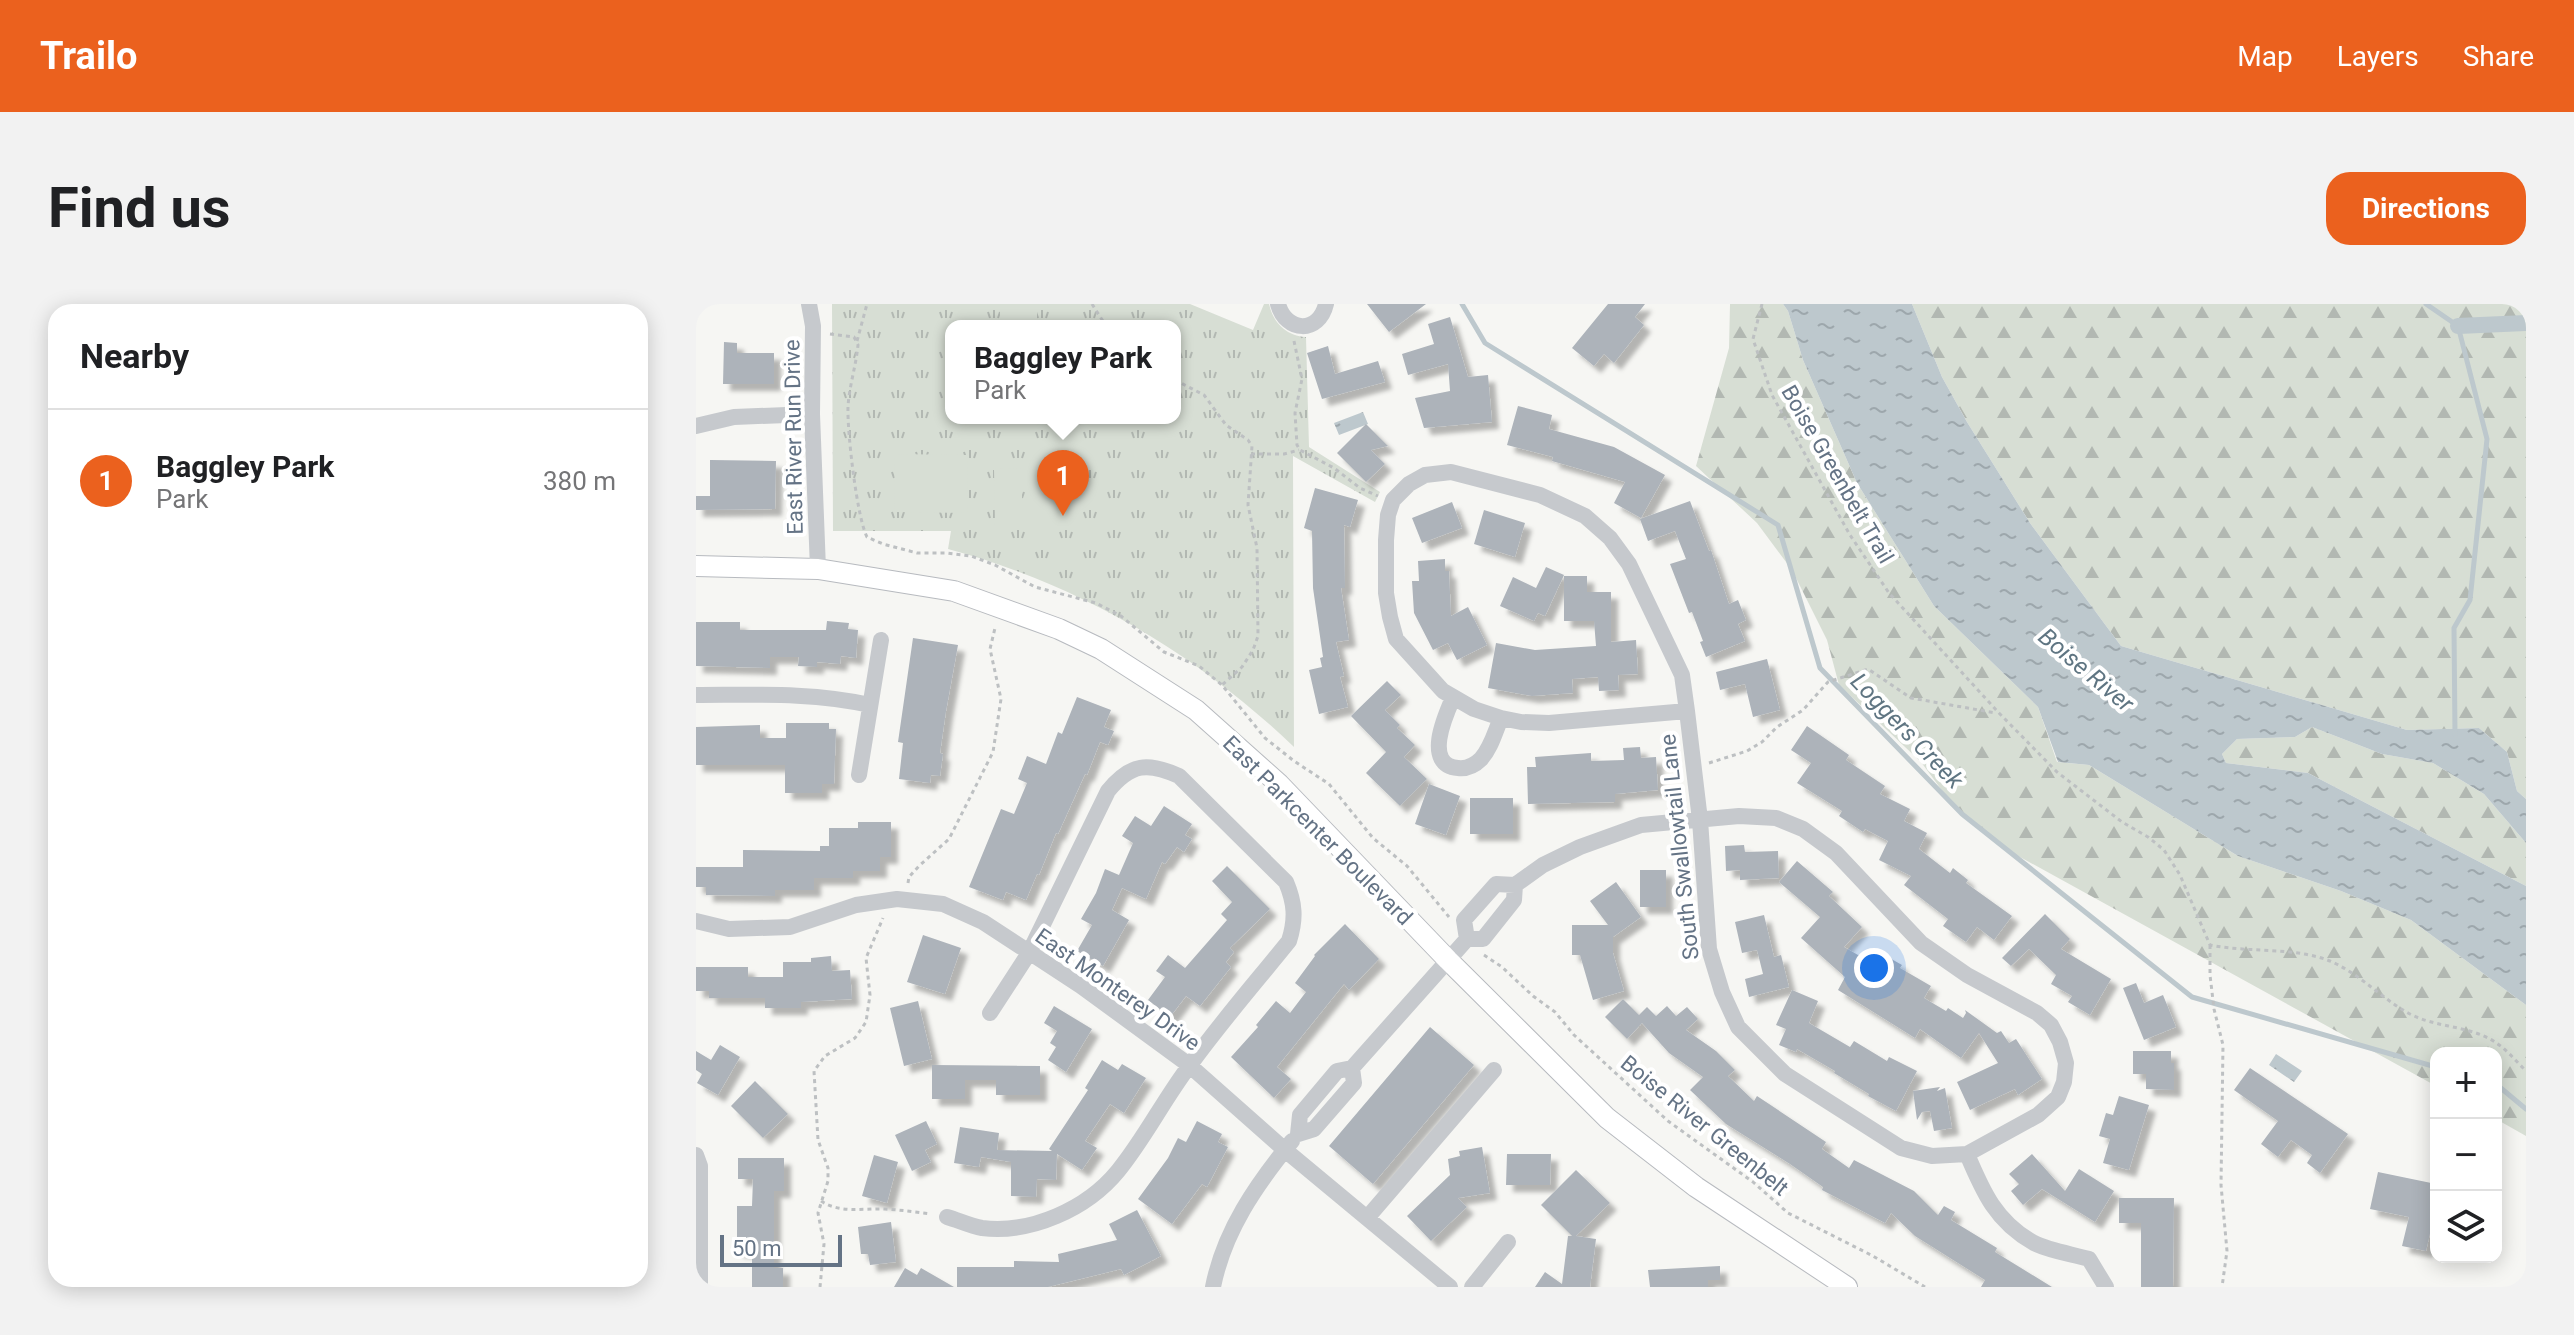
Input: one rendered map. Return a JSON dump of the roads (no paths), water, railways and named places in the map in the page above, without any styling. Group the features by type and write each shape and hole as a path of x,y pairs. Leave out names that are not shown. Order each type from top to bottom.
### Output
{"main road":[{"name":"East Parkcenter Boulevard","path":"696,566 818,569 954,591 1059,629 1101,649 1196,710 1279,784 1448,960 1607,1118 1696,1187 1847,1287"}],"street":[{"name":"East River Run Drive","path":"809,304 813,326 812,414 818,569"},
{"path":"1278,304 1282,316 1295,326 1309,326 1318,319 1326,304"},
{"path":"696,426 734,417 812,414"},
{"name":"South Swallowtail Lane","path":"1453,698 1396,639 1386,593 1388,515 1393,500 1409,484 1425,475 1451,472 1540,495 1585,516 1610,538 1629,564 1682,675 1700,820 1709,949 1722,992 1738,1027 1785,1074 1901,1148 1932,1156 1967,1154"},
{"path":"859,775 881,640"},
{"path":"696,695 787,694 870,705"},
{"path":"1501,718 1489,748 1479,761 1466,769 1454,768 1446,763 1439,752 1439,737 1453,698 1501,718 1549,723 1687,711"},
{"path":"947,1217 981,1228 1046,1220 1093,1194 1117,1172 1189,1065 1289,941 1295,910 1286,882 1179,776 1157,767 1136,768 1118,778 1108,791 1029,953 990,1013"},
{"path":"1467,939 1464,920 1496,884 1515,885 1543,865 1580,847 1641,825 1739,816 1776,818 1803,829 1836,853 1921,943 1967,975 2037,1013 2051,1025 2066,1063 2064,1082 2058,1097 2038,1115 1967,1154 1985,1198 2010,1225 2036,1244 2089,1259 2106,1287"},
{"path":"1213,1287 1216,1271 1239,1213 1267,1171 1298,1134 1300,1115 1337,1071 1352,1068 1467,939 1483,939 1514,900 1515,885"},
{"name":"East Monterey Drive","path":"696,921 729,929 790,927 856,905 897,899 943,904 983,922 1081,986 1189,1065 1285,1150 1450,1287"},
{"path":"1367,1218 1494,1070"},
{"path":"696,1155 700,1166 700,1287"},
{"path":"1472,1287 1508,1242"}],"water":[{"name":"Boise River","path":"1783,304 1912,304 1942,377 1967,422 2030,523 2121,646 2407,730 2479,728 2507,752 2517,791 2526,799 2526,843 2484,794 2433,763 2382,754 2312,727 2295,737 2237,739 2222,754 2226,763 2308,773 2526,886 2526,1005 2411,920 2341,891 2238,856 2089,765 2058,762 2038,707 1934,606 1857,483 1803,360"},
{"path":"1363,412 1368,424 1339,435 1334,423"},
{"path":"2276,1054 2302,1071 2294,1082 2269,1065"}],"waterway":[{"name":"Loggers Creek","path":"1462,304 1485,343 1778,525 1820,668 1962,814 2192,997 2430,1065"},
{"path":"2426,304 2458,326 2487,439 2470,600 2454,628 2455,735"},
{"path":"2458,326 2526,323"},
{"name":"Loggers Creek","path":"2502,1089 2526,1109"}],"place":[{"name":"Baggley Park","path":"1063,516"}]}
